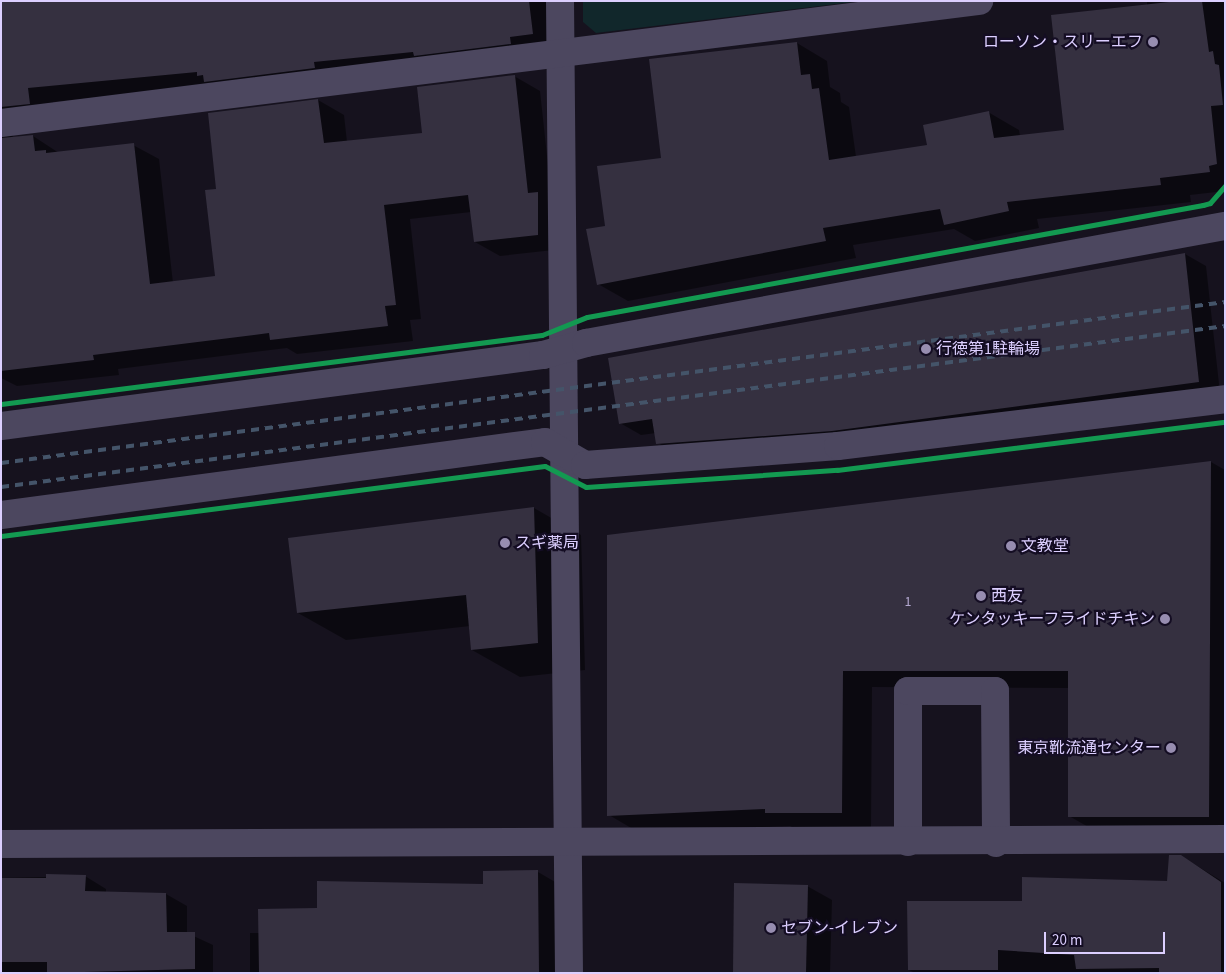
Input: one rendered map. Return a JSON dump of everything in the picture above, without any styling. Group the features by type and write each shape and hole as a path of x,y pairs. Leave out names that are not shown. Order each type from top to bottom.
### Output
{"street":[{"path":"560,1 569,973"},
{"path":"1,123 561,55 979,1"},
{"path":"1,426 564,350 1225,226"},
{"path":"1,516 545,442 586,465 838,446 1225,399"},
{"path":"908,842 908,692 995,692 996,843"},
{"path":"1,844 996,843 1225,840"}],"green space":[{"path":"583,1 862,1 596,33 583,22"}],"building":[{"path":"1,1 529,1 533,34 510,37 511,44 414,56 413,52 314,62 315,68 204,82 203,75 197,76 197,72 28,88 30,104 1,107"},
{"path":"1178,1 1202,1 1209,52 1213,51 1215,64 1219,65 1223,105 1211,106 1217,164 1209,166 1210,172 1160,178 1161,185 1007,202 1009,211 944,225 940,209 823,228 826,241 597,285 586,229 605,226 597,166 661,158 649,59 797,42 801,75 810,74 812,89 819,88 829,160 927,145 923,125 989,111 994,138 1064,130 1051,15"},
{"path":"515,75 528,193 538,192 538,235 474,242 468,195 384,205 396,305 385,306 388,326 270,340 269,333 93,355 94,360 1,371 1,138 33,135 35,151 46,150 46,153 134,143 150,284 215,276 205,190 216,189 208,113 318,99 324,143 422,133 417,87"},
{"name":"行徳第1駐輪場","path":"1185,253 1199,382 832,431 656,444 652,419 619,424 608,358"},
{"path":"1211,461 1209,817 1068,817 1068,671 843,671 842,813 765,813 765,809 607,816 607,535"},
{"path":"534,507 538,643 471,650 466,595 297,613 288,538"},
{"path":"1169,855 1181,855 1221,882 1221,973 1159,973 1159,968 1076,969 1074,955 998,950 998,970 908,970 907,901 1022,901 1022,877 1167,881"},
{"path":"538,870 539,973 259,973 258,909 317,908 317,881 483,884 483,871"},
{"path":"46,874 86,875 85,891 166,893 167,932 195,932 195,969 47,973 47,962 1,962 1,878 46,878"},
{"path":"734,883 808,885 806,973 733,973"}],"railway":[{"path":"1,463 1225,302"},
{"path":"1,487 1225,326"}],"cycle path":[{"path":"1,404 542,335 587,317 1203,205 1210,203 1225,186"},
{"path":"1,536 545,466 586,487 837,470 1225,422"}],"place":[{"name":"ローソン・スリーエフ","path":"1153,42"},
{"name":"行徳第1駐輪場","path":"926,349"},
{"name":"スギ薬局","path":"505,543"},
{"name":"文教堂","path":"1011,546"},
{"name":"西友","path":"981,596"},
{"name":"ケンタッキーフライドチキン","path":"1165,619"},
{"name":"東京靴流通センター","path":"1171,748"},
{"name":"セブン-イレブン","path":"771,928"}]}
